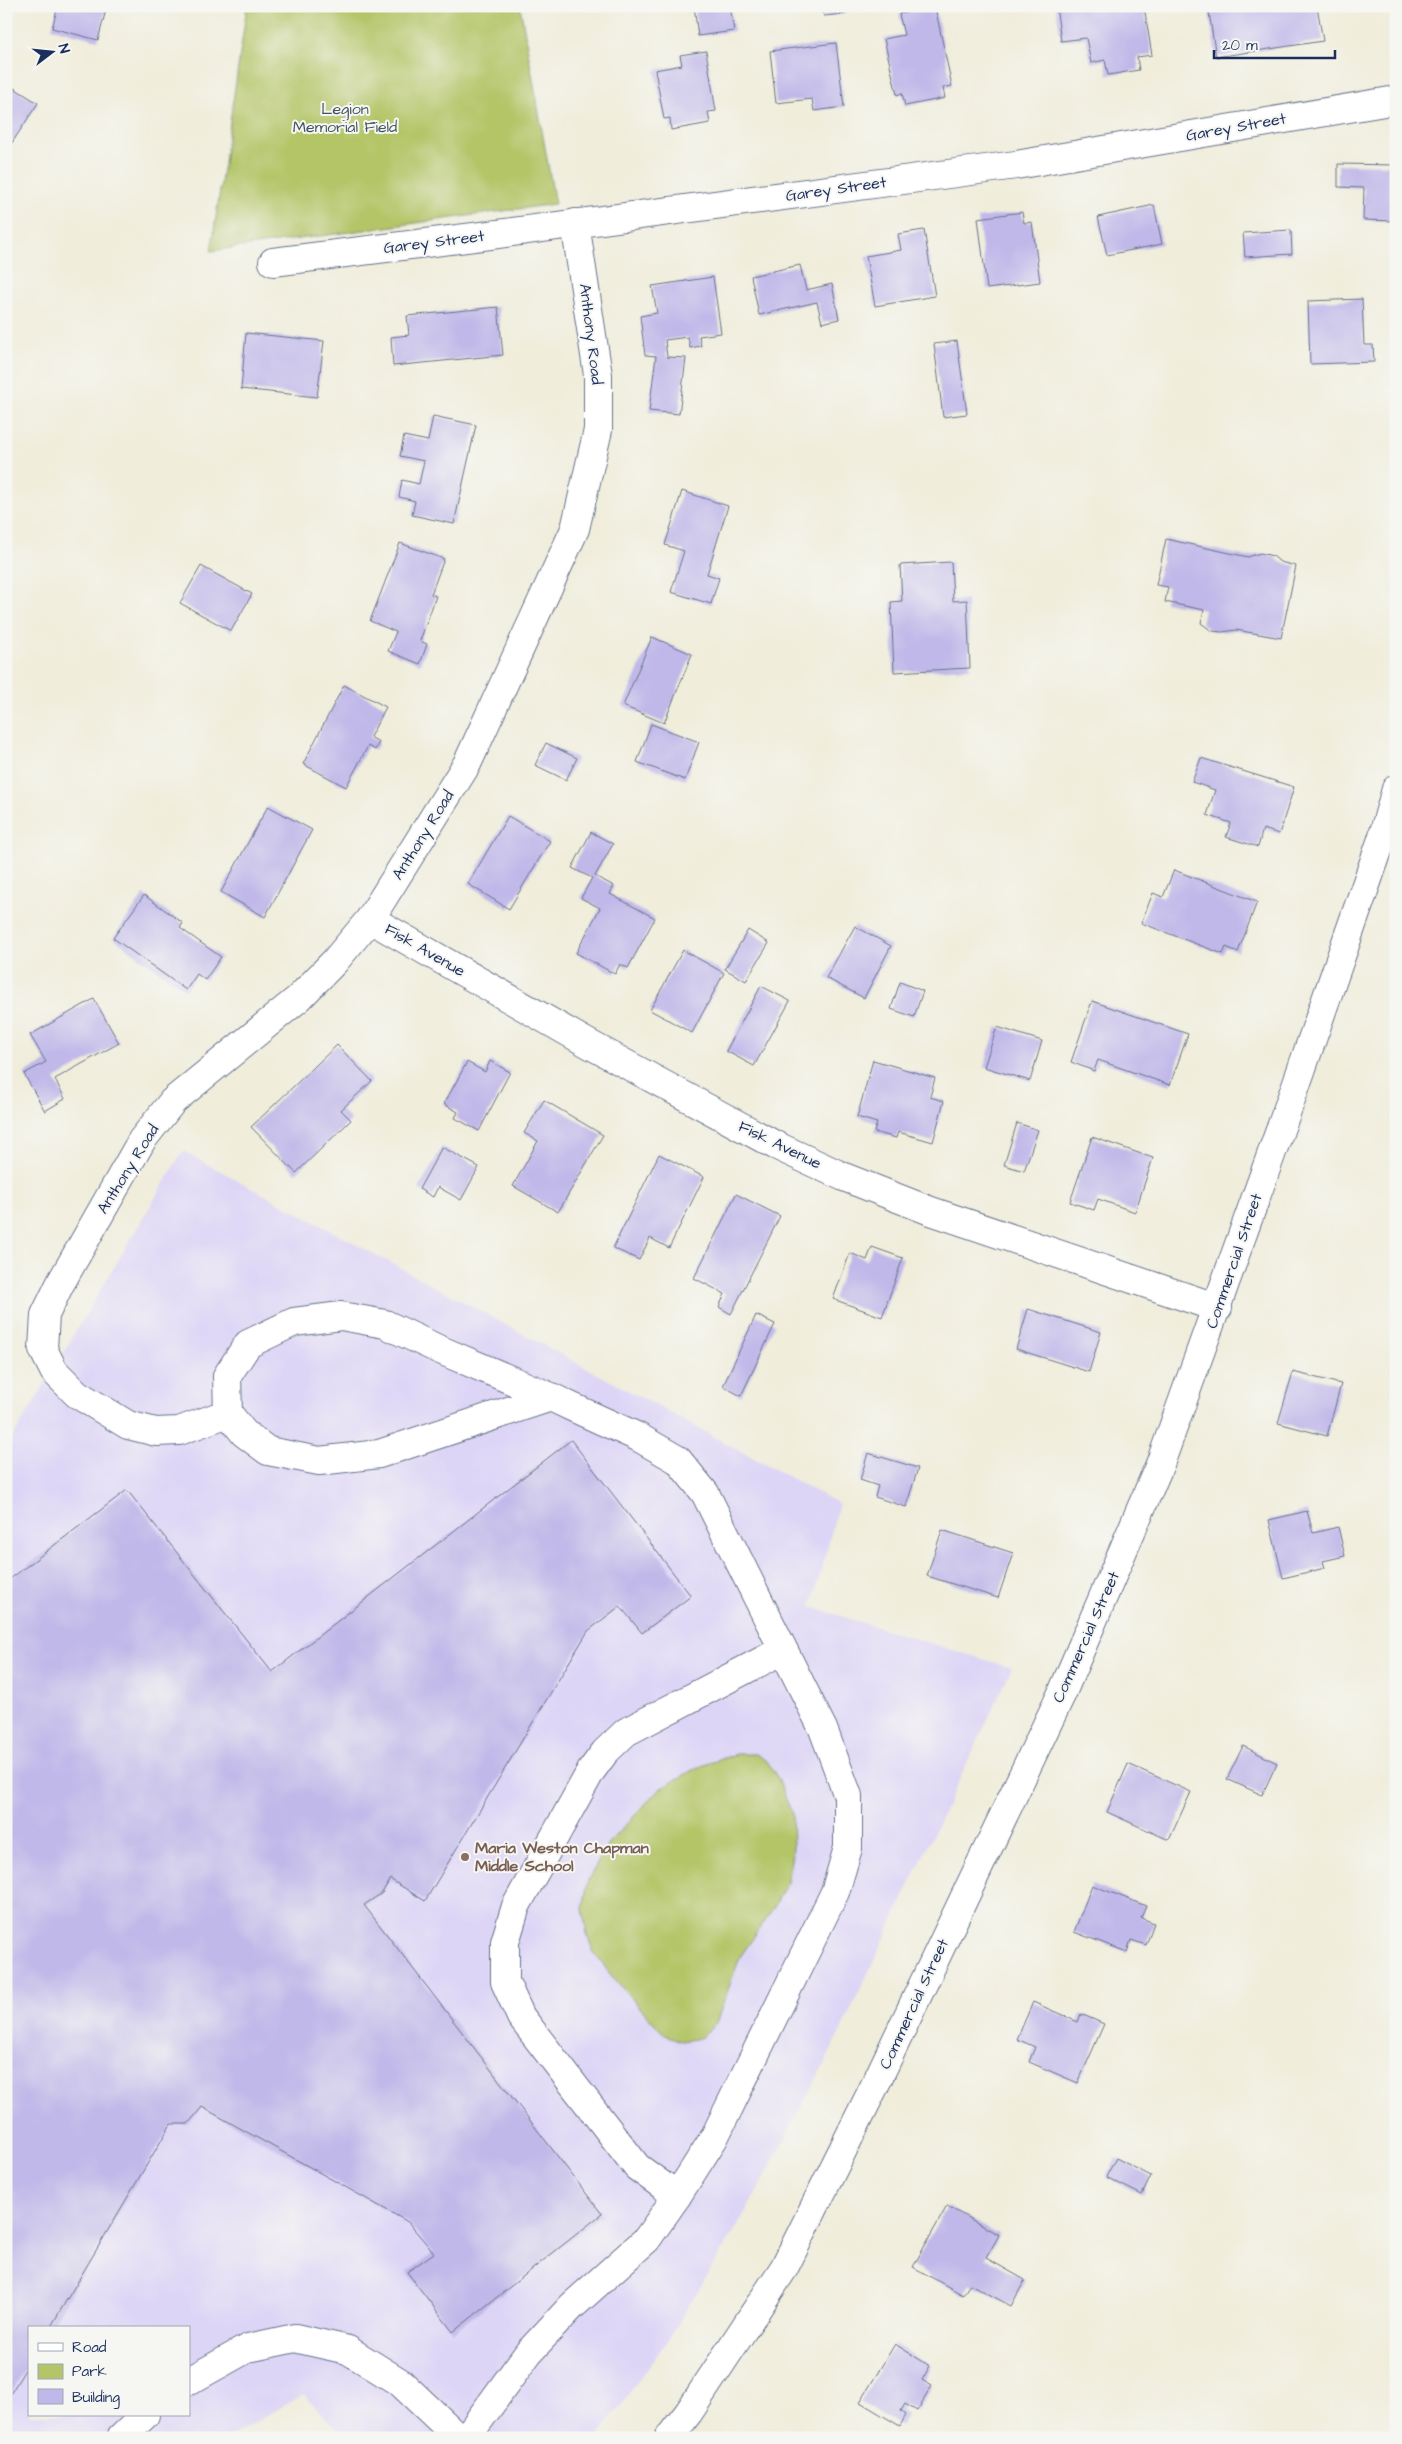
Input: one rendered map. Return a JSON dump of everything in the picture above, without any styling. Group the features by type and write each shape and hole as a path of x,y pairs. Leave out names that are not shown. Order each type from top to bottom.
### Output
{"street":[{"name":"Garey Street","path":"273,262 575,224 1016,164 1396,100"},
{"name":"Anthony Road","path":"228,1413 179,1431 156,1432 128,1424 78,1394 54,1371 43,1349 45,1315 142,1140 173,1102 299,998 335,962 370,919 467,764 575,529 598,430 598,375 575,224"},
{"name":"Commercial Street","path":"669,2438 689,2412 784,2268 878,2080 1062,1693 1160,1464 1218,1308 1382,839 1396,789"},
{"name":"Fisk Avenue","path":"370,919 588,1044 775,1145 844,1177 928,1210 1218,1308"},
{"path":"466,2438 529,2352 572,2306 647,2239 677,2196 714,2138 827,1910 835,1892 848,1848 848,1796 823,1729 705,1493 678,1460 638,1437 551,1397 385,1324 341,1316 294,1322 248,1344 227,1376 228,1413 244,1433 268,1452 319,1461 379,1454 551,1397"},
{"path":"677,2196 637,2167 521,2017 505,1982 505,1942 516,1906 590,1772 605,1752 626,1732 783,1650"},
{"path":"190,2380 248,2348 295,2338 348,2350 401,2383 459,2438"},
{"path":"121,2438 143,2416"}],"shaded area":[{"name":"Maria Weston Chapman Middle School","path":"183,1151 839,1504 811,1607 1012,1668 834,2045 746,2212 669,2338 597,2438 348,2438 303,2395 228,2438 6,2438 6,1449"}],"green space":[{"name":"Legion Memorial Field","path":"247,6 520,6 555,204 211,251"},
{"path":"736,1754 755,1754 767,1761 779,1780 792,1814 793,1849 787,1882 773,1909 740,1957 716,2023 700,2038 682,2041 665,2035 614,1979 594,1953 587,1935 583,1909 588,1880 609,1842 660,1789 696,1768"}],"building":[{"path":"58,6 107,6 98,40 52,28"},
{"path":"694,6 730,6 734,31 698,36"},
{"path":"822,6 844,6 845,14 824,16"},
{"path":"1056,6 1144,6 1152,55 1137,57 1139,70 1108,75 1105,60 1091,63 1086,38 1061,41"},
{"path":"1208,6 1317,6 1323,41 1216,57"},
{"path":"935,7 952,86 943,88 945,98 905,106 902,93 897,95 884,39 904,35 899,14"},
{"path":"836,43 844,107 814,111 812,99 776,103 770,51"},
{"path":"706,51 716,111 708,112 710,123 671,130 670,118 664,119 655,70 682,65 680,55"},
{"path":"6,83 38,103 6,152"},
{"path":"1338,164 1396,165 1396,221 1363,220 1364,188 1338,187"},
{"path":"1154,205 1162,244 1107,255 1098,217"},
{"path":"1022,212 1024,223 1032,222 1040,282 987,289 978,218"},
{"path":"924,230 935,296 875,306 866,256 901,250 898,234"},
{"path":"1291,230 1292,254 1245,257 1243,233"},
{"path":"800,265 806,290 832,284 839,319 822,323 817,302 759,315 751,276"},
{"path":"713,277 721,333 699,336 701,346 690,348 688,337 665,340 667,357 686,358 679,414 649,411 656,356 645,355 640,316 657,313 652,286"},
{"path":"1362,299 1364,345 1373,345 1374,362 1310,364 1308,301"},
{"path":"498,307 503,355 393,366 391,337 409,335 407,316"},
{"path":"246,333 324,341 317,397 241,389"},
{"path":"957,341 967,414 943,417 934,344"},
{"path":"433,416 476,425 454,524 412,515 415,501 399,497 402,480 419,484 424,461 400,456 404,436 428,441"},
{"path":"682,491 728,506 707,574 719,578 711,604 671,592 684,551 665,545"},
{"path":"1166,539 1248,557 1260,553 1273,556 1280,562 1296,566 1281,638 1236,630 1212,631 1201,623 1204,610 1165,602 1168,587 1156,585"},
{"path":"400,543 444,559 431,594 436,596 420,641 427,644 420,664 388,651 396,632 370,621"},
{"path":"951,562 953,601 967,600 970,668 894,672 891,602 902,601 900,565"},
{"path":"201,566 252,594 231,631 180,603"},
{"path":"652,637 692,654 664,723 623,706"},
{"path":"344,685 386,707 370,737 379,742 375,750 368,746 346,787 303,764"},
{"path":"651,724 699,742 685,780 637,762"},
{"path":"546,743 577,758 566,780 535,765"},
{"path":"1201,758 1294,787 1279,834 1263,829 1258,847 1226,837 1231,823 1207,815 1215,790 1192,782"},
{"path":"268,806 312,830 265,917 221,892"},
{"path":"508,816 550,841 509,909 468,884"},
{"path":"591,832 613,844 595,876 614,886 610,894 655,918 628,968 620,964 615,974 576,953 600,908 581,898 592,878 572,868"},
{"path":"1174,870 1257,902 1238,952 1226,947 1223,954 1141,923 1153,893 1163,897"},
{"path":"144,895 183,923 180,928 221,957 205,980 197,974 186,990 113,938"},
{"path":"855,926 891,946 864,998 826,978"},
{"path":"748,930 769,943 746,981 725,969"},
{"path":"683,950 724,973 692,1033 650,1010"},
{"path":"900,982 923,991 914,1017 891,1009"},
{"path":"761,986 790,1001 754,1066 726,1051"},
{"path":"94,999 119,1043 55,1079 65,1099 45,1111 24,1074 46,1062 30,1035"},
{"path":"1092,1001 1188,1034 1170,1085 1098,1060 1094,1071 1071,1062"},
{"path":"997,1027 1042,1041 1030,1081 984,1067"},
{"path":"337,1045 372,1081 341,1110 351,1120 296,1173 251,1127"},
{"path":"873,1060 935,1078 930,1097 944,1101 933,1142 898,1132 896,1138 874,1132 877,1123 857,1117"},
{"path":"490,1061 510,1072 479,1131 455,1118 458,1112 444,1104 467,1062 485,1072"},
{"path":"544,1100 603,1135 558,1212 513,1186 538,1141 524,1133"},
{"path":"1017,1123 1038,1130 1024,1171 1004,1165"},
{"path":"1092,1137 1153,1158 1135,1212 1098,1199 1094,1210 1070,1202"},
{"path":"442,1147 479,1167 461,1200 438,1187 433,1197 419,1189"},
{"path":"659,1154 704,1177 669,1248 650,1238 639,1260 613,1248"},
{"path":"736,1194 780,1216 731,1314 719,1307 725,1294 694,1278"},
{"path":"872,1247 903,1258 882,1317 833,1299 850,1253 867,1260"},
{"path":"1028,1309 1101,1332 1089,1372 1016,1349"},
{"path":"756,1315 775,1324 741,1396 723,1386"},
{"path":"1293,1372 1341,1384 1327,1436 1278,1423"},
{"path":"571,1440 691,1596 642,1633 620,1606 588,1631 425,1901 390,1879 382,1893 364,1905 602,2214 453,2332 407,2272 434,2253 408,2222 202,2107 188,2124 171,2124 51,2326 28,2326 28,2365 6,2401 6,1582 127,1490 272,1672"},
{"path":"868,1453 918,1468 906,1507 875,1497 878,1486 860,1480"},
{"path":"1307,1511 1313,1533 1338,1527 1345,1556 1323,1561 1325,1568 1283,1578 1269,1520"},
{"path":"942,1530 1013,1553 998,1598 927,1576"},
{"path":"1243,1746 1277,1763 1262,1795 1227,1779"},
{"path":"1128,1764 1191,1792 1169,1840 1107,1812"},
{"path":"1092,1885 1146,1906 1141,1918 1154,1923 1146,1945 1131,1940 1127,1952 1074,1932"},
{"path":"1033,2002 1078,2022 1081,2014 1104,2024 1078,2083 1029,2062 1035,2047 1017,2039"},
{"path":"1116,2158 1151,2176 1142,2195 1106,2177"},
{"path":"947,2206 999,2235 986,2258 1025,2280 1011,2306 970,2284 963,2295 913,2267"},
{"path":"895,2344 930,2366 922,2380 932,2386 917,2411 905,2404 901,2411 906,2415 900,2426 860,2402"}],"place":[{"name":"Maria Weston Chapman Middle School","path":"465,1857"}]}
